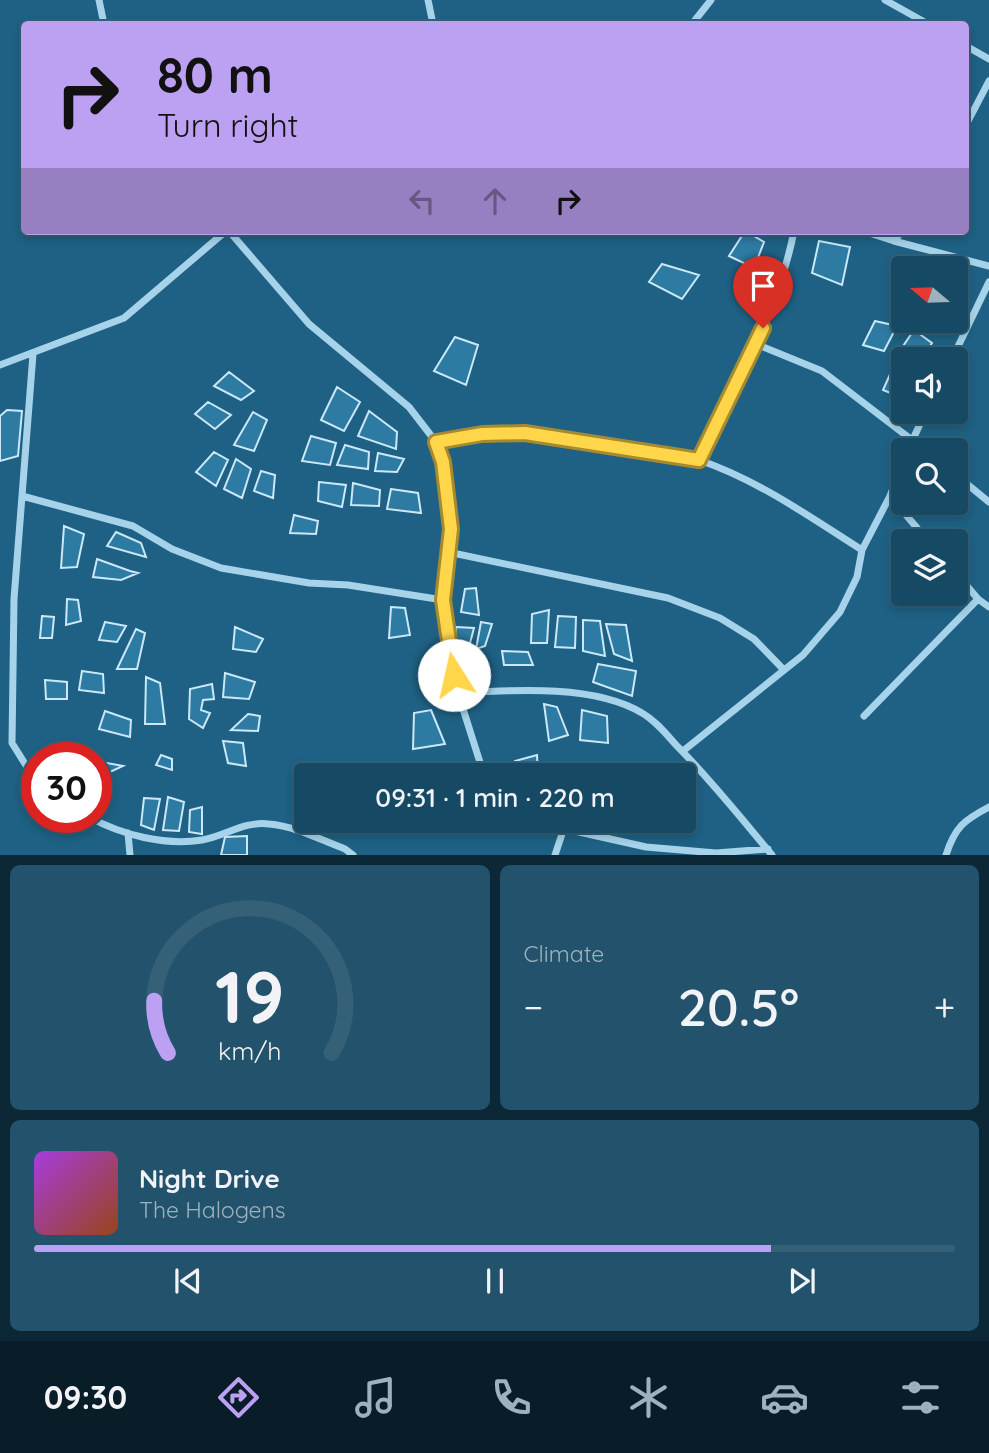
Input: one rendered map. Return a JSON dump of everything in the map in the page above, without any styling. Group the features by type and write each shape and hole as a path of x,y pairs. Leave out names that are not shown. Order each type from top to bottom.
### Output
{"street":[{"path":"99,0 103,21"},
{"path":"428,0 432,21"},
{"path":"694,21 711,0"},
{"path":"885,0 923,21"},
{"path":"969,48 989,60"},
{"path":"969,119 989,81"},
{"path":"0,365 124,318 222,235"},
{"path":"231,235 309,324 409,407 436,442 443,462 451,529 443,600 458,693 480,763"},
{"path":"699,460 756,344 788,264 793,235"},
{"path":"875,235 989,265"},
{"path":"894,241 899,235"},
{"path":"958,347 989,282"},
{"path":"756,344 822,371 911,438"},
{"path":"21,757 12,743 14,599 33,354"},
{"path":"436,442 482,434 525,433 699,460 721,467 772,493 862,551"},
{"path":"968,485 989,502"},
{"path":"22,496 133,526 172,549 221,568 443,600"},
{"path":"682,751 803,655 839,612 857,577 862,551 890,496 918,529"},
{"path":"448,552 668,598 720,618 754,639 783,670"},
{"path":"968,587 989,607"},
{"path":"864,716 978,599"},
{"path":"458,693 504,690 574,692 641,712 654,721 682,751 770,852"},
{"path":"946,855 953,833 969,817 989,807"},
{"path":"112,826 144,838 204,840 242,825 269,823 290,828 345,849 353,855"},
{"path":"128,833 130,855"},
{"path":"555,855 562,833"},
{"path":"586,833 646,847 716,853 770,852"}],"building":[{"path":"742,235 752,235 764,242 754,268 729,256"},
{"path":"819,241 850,247 842,285 812,273"},
{"path":"662,264 699,275 682,299 649,282"},
{"path":"875,321 891,325 891,333 893,333 884,351 863,345"},
{"path":"912,333 918,333 932,343 930,347 902,347"},
{"path":"455,337 478,345 466,385 434,371"},
{"path":"229,372 254,391 241,400 214,386"},
{"path":"891,372 891,393 883,390"},
{"path":"337,387 360,402 344,431 321,420"},
{"path":"208,402 231,415 215,429 195,414"},
{"path":"7,410 22,411 18,456 0,461 0,416"},
{"path":"369,411 397,432 396,449 358,436"},
{"path":"253,412 267,420 254,451 234,445"},
{"path":"311,436 336,443 330,465 302,461"},
{"path":"345,445 369,452 368,469 337,465"},
{"path":"214,452 228,460 216,486 196,472"},
{"path":"378,453 404,459 397,472 375,471"},
{"path":"236,459 251,469 242,498 224,489"},
{"path":"261,471 275,475 273,498 254,491"},
{"path":"319,482 346,485 342,507 318,501"},
{"path":"353,483 380,490 379,506 351,505"},
{"path":"391,489 418,493 421,513 387,509"},
{"path":"294,515 318,521 316,534 290,533"},
{"path":"64,526 84,534 77,567 61,568"},
{"path":"116,532 141,543 146,557 107,546"},
{"path":"97,559 138,573 121,580 93,577"},
{"path":"476,588 479,615 461,612 465,589"},
{"path":"67,599 78,600 81,621 66,625"},
{"path":"391,607 405,608 410,635 389,638"},
{"path":"549,610 547,643 531,643 532,614"},
{"path":"42,616 54,617 52,638 40,638"},
{"path":"558,616 576,617 575,648 555,647"},
{"path":"583,620 600,621 605,656 583,651"},
{"path":"105,622 126,626 117,642 99,640"},
{"path":"481,622 492,624 485,646 476,649"},
{"path":"606,624 626,625 632,661 614,654"},
{"path":"235,627 263,639 256,652 233,649"},
{"path":"456,627 474,628 469,647 454,646"},
{"path":"136,629 145,633 137,669 117,669"},
{"path":"502,651 528,652 533,665 504,665"},
{"path":"598,664 636,671 632,696 593,682"},
{"path":"82,671 103,674 104,693 79,690"},
{"path":"225,673 255,682 249,699 223,697"},
{"path":"146,677 160,683 165,724 145,724"},
{"path":"45,680 67,682 67,699 46,699"},
{"path":"212,684 214,699 203,700 201,710 210,713 203,728 189,719 190,689"},
{"path":"544,704 557,707 568,735 549,741"},
{"path":"431,710 445,744 413,749 414,713"},
{"path":"582,710 607,716 608,743 580,740"},
{"path":"105,711 131,720 130,737 99,729"},
{"path":"248,714 260,716 258,731 231,730"},
{"path":"223,741 243,743 246,766 228,763"},
{"path":"161,755 172,759 172,770 156,765"},
{"path":"537,755 537,763 515,761"},
{"path":"112,764 123,766 112,771"},
{"path":"168,797 184,802 179,831 163,830"},
{"path":"144,798 160,799 154,830 141,825"},
{"path":"202,807 202,834 189,832 190,810"},
{"path":"247,836 247,855 221,855 225,837"}],"route":[{"path":"454,675 443,600 451,529 443,462 436,442 482,434 525,433 699,460 763,328"}]}
